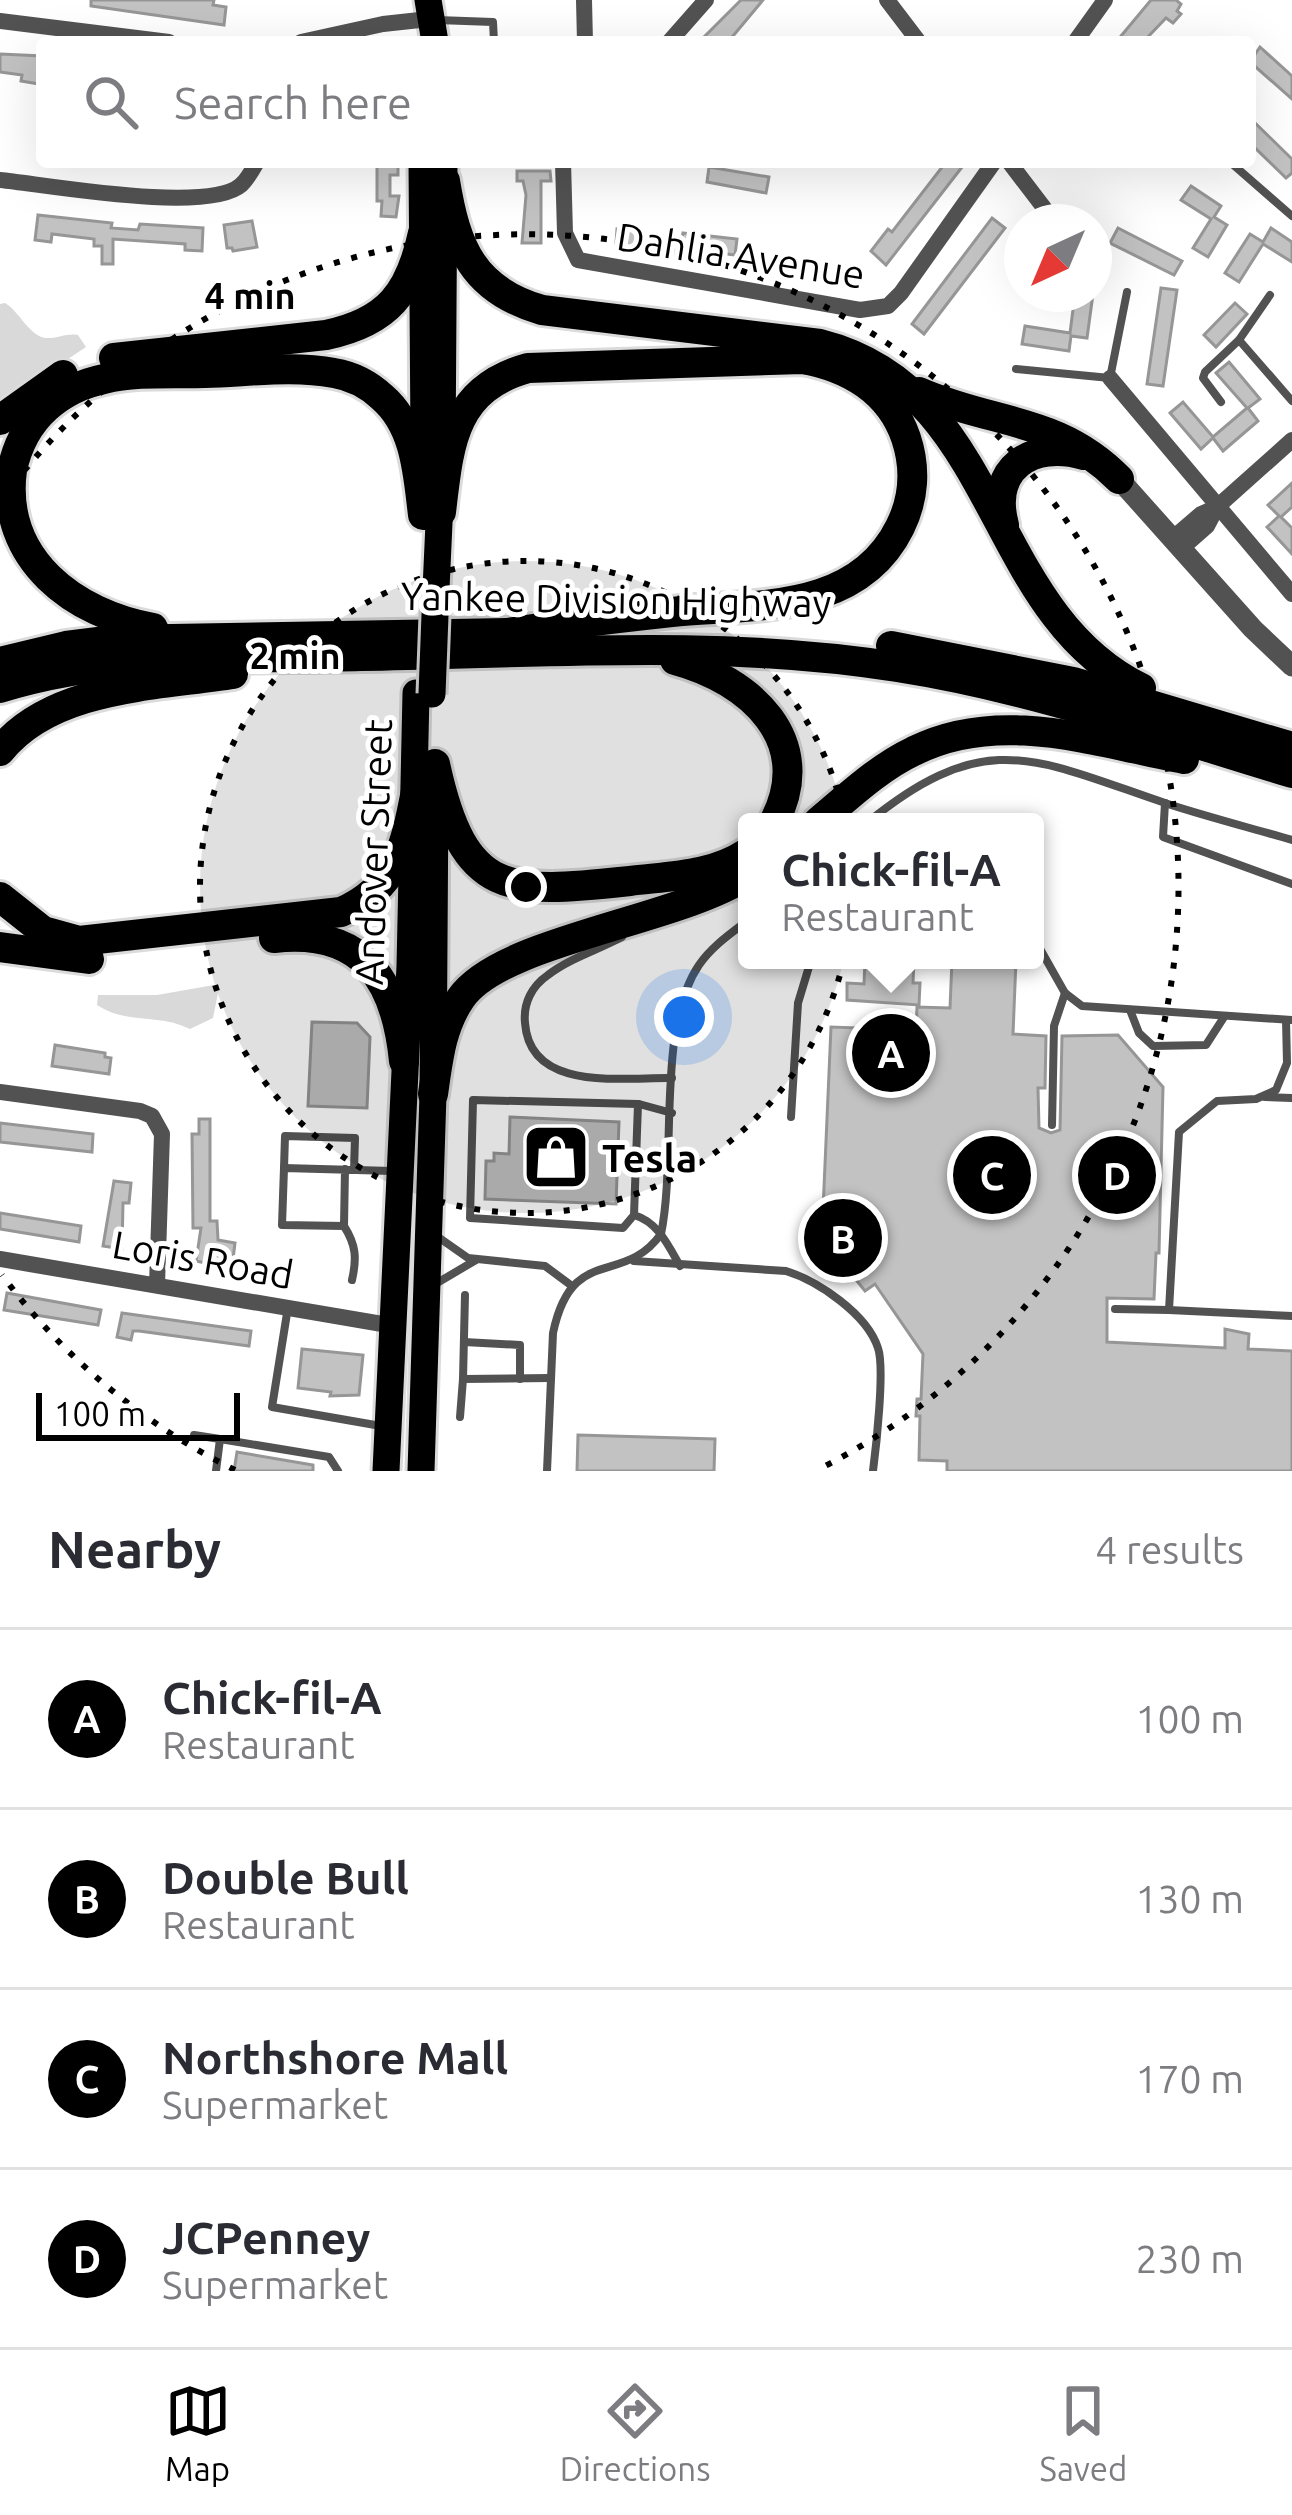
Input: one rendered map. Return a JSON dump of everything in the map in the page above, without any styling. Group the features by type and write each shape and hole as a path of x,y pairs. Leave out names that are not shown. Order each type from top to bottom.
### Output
{"highway":[{"name":"Andover Street","path":"432,514 423,233 437,168"},
{"name":"Andover Street","path":"421,1471 433,1094 424,693 437,168"},
{"path":"437,168 456,234 476,271 520,304 820,344 860,357 939,400 1067,439 1101,460 1119,479"},
{"path":"0,420 39,389 92,363 359,327 402,292 412,275 423,233"},
{"path":"432,514 459,419 492,382 528,368 802,359 859,378 886,401 896,417 910,452 910,499 891,544 845,585 779,604 508,633"},
{"path":"236,637 111,618 64,595 39,572 16,531 10,485 17,450 46,408 76,388 125,376 307,370 350,377 384,398 405,427 432,514"},
{"path":"907,386 946,429 1060,624 1111,672 1292,747"},
{"path":"1007,537 998,497 1010,470 1032,455 1060,449 1073,452 1096,460 1119,479"},
{"name":"Yankee Division Highway","path":"0,662 114,640 698,631 891,646 974,659 1073,682 1292,747"},
{"path":"586,652 689,664 723,677 754,700 776,728 787,764 778,813"},
{"name":"Yankee Division Highway","path":"0,688 114,664 744,652 897,667 1027,694 1292,777"},
{"path":"0,752 33,722 71,704 341,657"},
{"path":"829,813 915,750 949,736 987,730 1048,733 1292,777"},
{"name":"Andover Street","path":"386,1471 404,1061 426,775"},
{"path":"426,775 461,847 490,874 508,883 550,890 703,873 738,857"},
{"path":"0,897 44,931 80,941 341,912 373,895 386,882 426,775"},
{"path":"433,1094 444,1031 464,993 478,980 522,958 672,910 738,879"},
{"path":"0,947 62,958 103,959 282,937 325,938 359,955 384,983 400,1028 404,1061"},
{"path":"394,1326 423,1331"}],"street":[{"path":"584,0 585,36"},
{"path":"674,36 706,0"},
{"path":"887,0 909,36"},
{"path":"1079,36 1105,0"},
{"path":"0,21 121,36"},
{"path":"328,36 383,24 434,25"},
{"path":"0,180 143,196 211,198 241,186 253,168"},
{"name":"Dahlia Avenue","path":"563,168 565,233 578,260 844,308 878,310 901,293 990,168"},
{"path":"1014,168 1041,204"},
{"path":"1110,378 1291,590"},
{"path":"1178,543 1207,526 1217,507 1292,440"},
{"path":"1119,479 1292,666"},
{"path":"0,1093 140,1111 159,1124 157,1285"},
{"name":"Loris Road","path":"0,1258 394,1326"}],"lane":[{"path":"434,25 493,22 494,36"},
{"path":"1237,168 1292,216"},
{"path":"1016,369 1110,378 1126,292"},
{"path":"1221,402 1203,378 1204,372 1239,340 1270,295"},
{"path":"1239,340 1292,401"},
{"path":"879,813 938,774 997,759 1054,764 1292,840"},
{"path":"1165,802 1163,837 1292,884"},
{"path":"672,910 547,975 530,994 524,1017 535,1052 566,1074 672,1078"},
{"path":"633,1260 661,1234 679,1021 694,974 709,953 738,928"},
{"path":"1044,950 1065,993 1082,1006 1289,1020 1282,1081 1265,1097"},
{"path":"790,1117 798,1003 808,969"},
{"path":"1052,1125 1054,1026 1065,993"},
{"path":"1130,1010 1138,1034 1153,1046 1206,1045 1224,1016"},
{"path":"1169,1310 1179,1132 1217,1100 1292,1098"},
{"path":"638,1104 634,1215 623,1228 470,1218 473,1100 638,1104 672,1113"},
{"path":"344,1226 282,1225 284,1136 355,1138 344,1226 357,1258 352,1280"},
{"path":"284,1168 400,1171"},
{"path":"634,1215 648,1220 661,1234 680,1265"},
{"path":"427,1219 450,1249 477,1260 545,1266 572,1286"},
{"path":"424,1297 439,1281 477,1260"},
{"path":"547,1471 557,1311 572,1286 598,1267 633,1260 786,1271 808,1278 846,1304 878,1348 873,1471"},
{"path":"460,1417 465,1295"},
{"path":"288,1307 272,1407 389,1427"},
{"path":"1115,1309 1292,1316"},
{"path":"464,1342 520,1345 520,1378"},
{"path":"463,1379 550,1378"},
{"path":"194,1435 329,1457 338,1471"},
{"path":"216,1471 220,1439"}],"shaded area":[{"path":"5,303 40,337 78,335 86,347 0,404 0,304"},
{"path":"214,985 218,993 213,1018 190,1029 120,1015 97,1005 98,995 157,995"}],"building":[{"path":"91,0 214,0 213,5 226,7 224,25 91,6"},
{"path":"741,0 763,0 733,36 705,36"},
{"path":"1151,0 1181,4 1177,11 1181,14 1173,23 1166,18 1149,36 1121,36"},
{"path":"1260,47 1292,76 1292,99 1256,67"},
{"path":"0,54 36,56 36,84 21,81 22,75 0,72"},
{"path":"1256,124 1292,159 1292,173 1286,178 1256,149"},
{"path":"377,168 398,168 398,175 390,175 390,196 399,196 396,217 381,216 382,201 377,201"},
{"path":"709,168 769,177 766,193 707,182"},
{"path":"941,168 961,168 886,265 871,251 888,229 892,232"},
{"path":"517,171 550,171 551,181 541,181 541,243 522,243 526,195"},
{"path":"1191,186 1221,206 1214,217 1227,225 1208,257 1193,248 1211,219 1181,200"},
{"path":"38,215 112,223 111,228 138,230 140,224 203,228 202,251 185,250 185,244 113,239 113,264 102,264 102,246 94,246 94,239 52,234 51,242 35,240"},
{"path":"992,218 1004,227 924,334 912,324"},
{"path":"252,221 257,247 227,248 224,225"},
{"path":"1118,228 1182,261 1174,275 1112,244"},
{"path":"1271,228 1292,242 1292,262 1263,244 1239,282 1225,273 1250,234 1263,242"},
{"path":"617,229 678,238 675,255 616,243"},
{"path":"683,233 737,239 735,255 719,253 718,261 697,258 698,251 680,247"},
{"path":"1161,288 1177,290 1163,386 1147,384"},
{"path":"1235,303 1247,314 1216,347 1204,335"},
{"path":"1073,312 1091,312 1087,338 1071,336 1069,351 1022,344 1025,326 1070,333"},
{"path":"1229,362 1260,399 1248,408 1258,421 1223,451 1213,438 1201,449 1170,413 1183,402 1213,437 1247,408 1216,373"},
{"path":"1292,483 1292,507 1281,517 1292,528 1292,554 1267,527 1279,516 1268,505"},
{"path":"865,969 914,969 913,983 920,983 919,1005 847,1000 847,983 864,984"},
{"path":"952,969 1016,969 1013,1034 1046,1036 1045,1088 1038,1088 1039,1128 1051,1133 1060,1130 1062,1036 1118,1035 1163,1087 1154,1299 1107,1298 1107,1342 1225,1348 1225,1329 1249,1334 1248,1349 1292,1351 1292,1471 947,1471 947,1461 919,1460 920,1416 916,1416 923,1354 875,1284 865,1291 853,1276 881,1256 821,1256 831,1027 916,1030 917,1007 950,1008"},
{"path":"312,1022 357,1023 370,1037 367,1108 308,1106"},
{"path":"55,1045 105,1053 111,1058 109,1074 52,1066"},
{"name":"Tesla","path":"510,1117 619,1122 616,1204 485,1199 486,1161 494,1161 494,1153 509,1154"},
{"path":"199,1119 210,1119 210,1221 217,1221 218,1240 235,1243 233,1259 216,1256 215,1265 196,1261 201,1228 193,1228 192,1134 199,1134"},
{"path":"0,1123 93,1134 92,1152 0,1142"},
{"path":"114,1181 131,1183 129,1203 123,1203 122,1249 103,1246"},
{"path":"0,1213 81,1226 79,1242 0,1229"},
{"path":"7,1293 101,1310 98,1325 4,1310"},
{"path":"122,1313 251,1331 249,1346 139,1331 133,1331 131,1340 117,1337"},
{"path":"302,1349 363,1355 359,1395 330,1396 331,1392 298,1388"},
{"path":"578,1435 715,1439 714,1471 577,1471"},
{"path":"237,1452 313,1465 313,1471 234,1471"}],"place":[{"name":"Chick-fil-A","path":"891,1053"},
{"name":"Tesla","path":"556,1157"},
{"name":"Northshore Mall","path":"992,1175"},
{"name":"JCPenney","path":"1117,1175"},
{"name":"Double Bull","path":"843,1238"}]}
